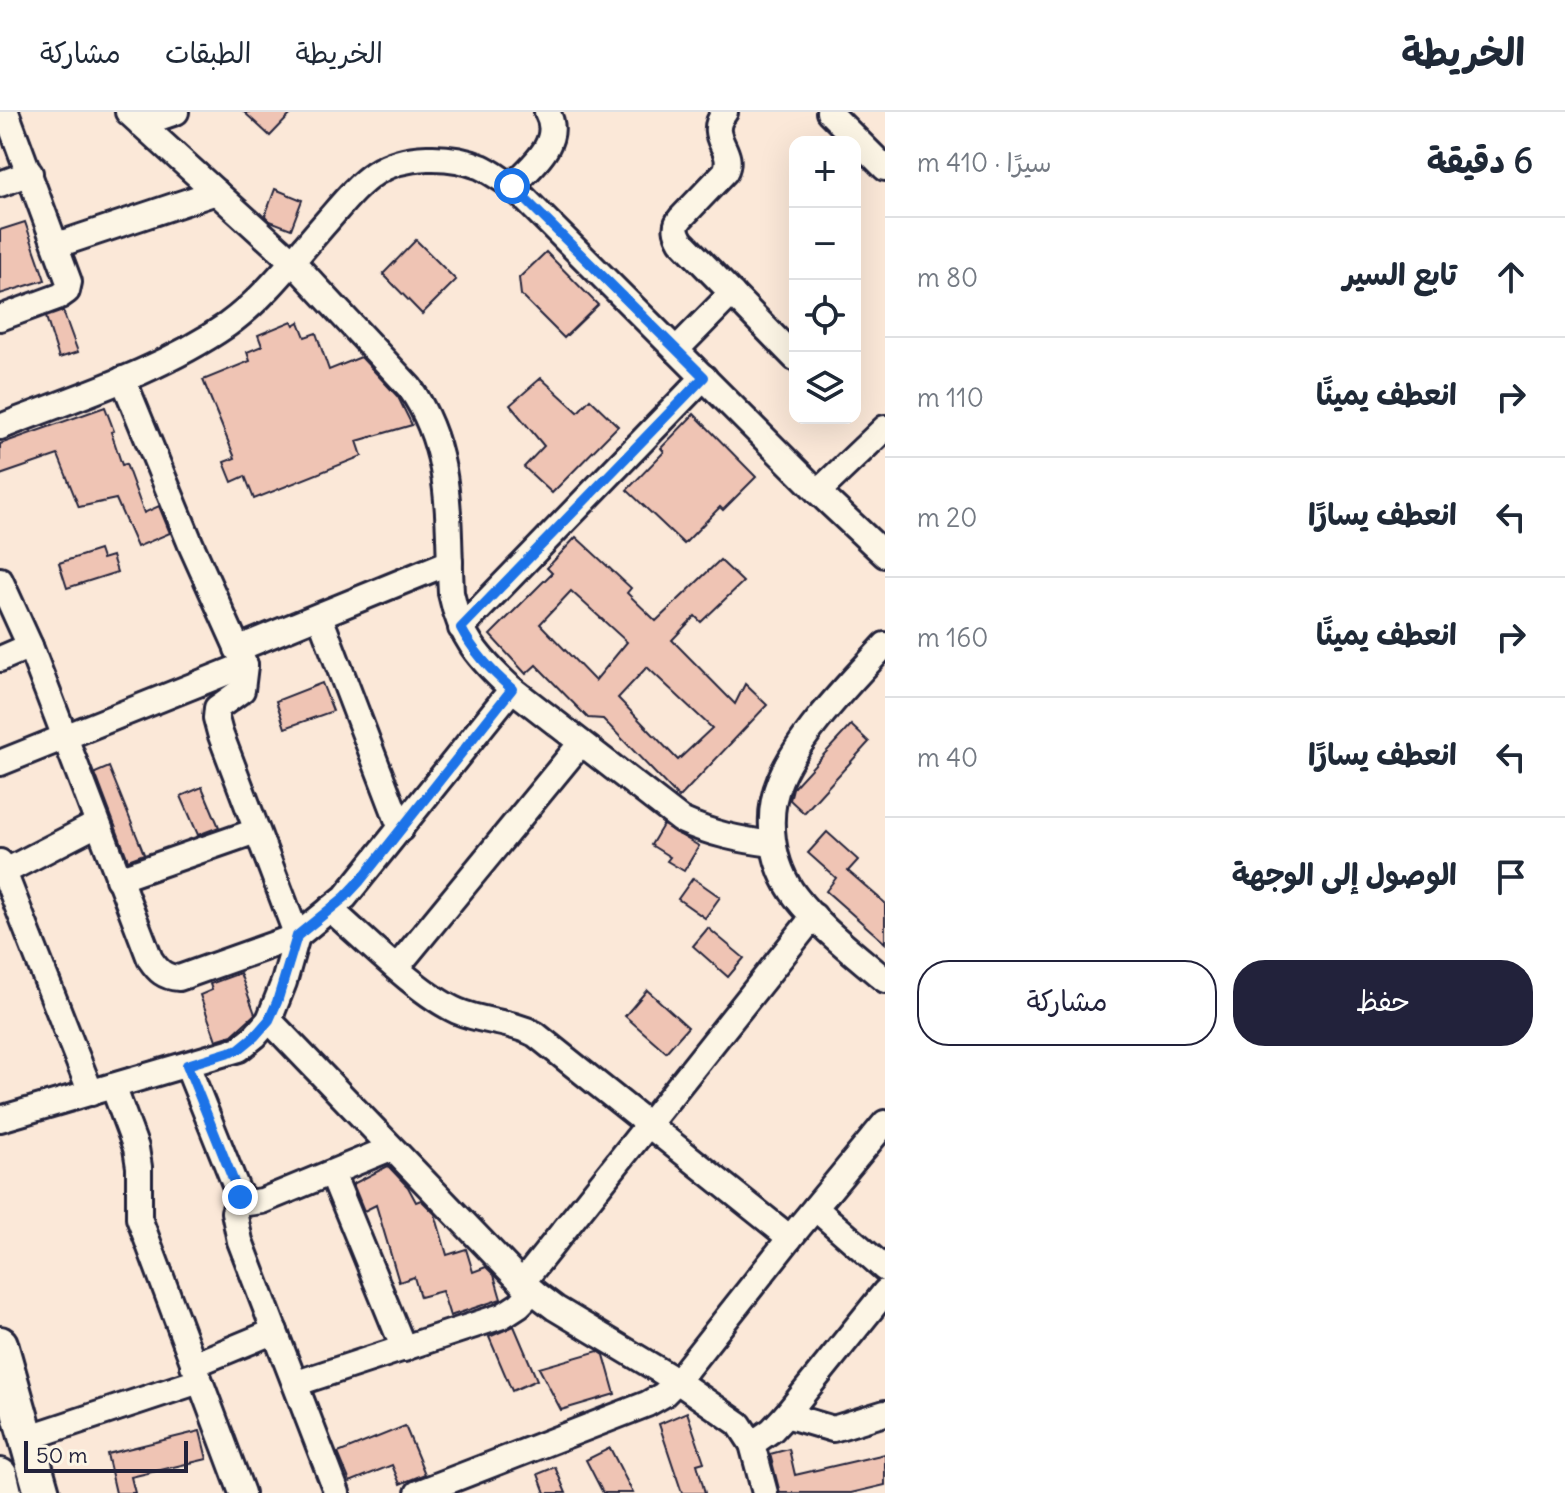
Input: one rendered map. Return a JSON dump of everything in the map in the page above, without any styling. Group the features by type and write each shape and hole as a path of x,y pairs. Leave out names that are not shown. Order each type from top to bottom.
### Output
{"street":[{"path":"0,318 60,296 67,291 68,278 6,112"},
{"path":"134,118 176,112"},
{"path":"725,112 717,127 718,140 729,157 729,165 681,218 676,229 681,241 789,352"},
{"path":"829,112 885,168"},
{"path":"512,186 542,156 551,139 553,115"},
{"path":"134,118 292,261 410,388 432,424 444,465 451,593 461,628 487,667 681,820 736,840 773,844"},
{"path":"0,427 123,379 190,347 227,324 260,296 349,195 377,172 411,160 447,158 481,167 512,186 885,555"},
{"path":"0,184 30,173"},
{"path":"57,245 216,192"},
{"path":"676,350 732,293"},
{"path":"461,628 704,377"},
{"path":"0,1119 239,1049 269,1020 297,936 216,718 217,708 242,690 241,657 123,379"},
{"path":"818,492 885,428"},
{"path":"0,763 241,657 320,617 450,562"},
{"path":"0,580 30,646 150,959 160,973 170,978 179,978 297,936 330,909 360,881 512,689"},
{"path":"320,617 401,829"},
{"path":"885,645 795,753 779,781 772,812 773,844 781,871 795,895 885,980"},
{"path":"0,659 30,646"},
{"path":"397,967 581,743"},
{"path":"97,824 2,867 102,1090 136,1148 139,1218 242,1493"},
{"path":"118,879 256,831"},
{"path":"330,909 434,998 477,1018 509,1023 535,1034 790,1238"},
{"path":"297,1383 502,1316 528,1287 649,1125 814,916"},
{"path":"269,1020 528,1287 555,1308 677,1381 739,1424 752,1444 765,1493"},
{"path":"187,1065 240,1197 247,1203 257,1203 391,1148"},
{"path":"418,1493 647,1404 663,1395 885,1123"},
{"path":"332,1173 404,1349"},
{"path":"240,1197 234,1212 236,1228 337,1493"},
{"path":"815,1208 885,1269"},
{"path":"752,1444 786,1415 885,1292"},
{"path":"27,1438 196,1373 275,1331"},
{"path":"0,1344 42,1493"},
{"path":"786,1415 833,1429 885,1413"},
{"path":"0,1476 4,1493"}],"building":[{"path":"244,112 293,112 270,136"},
{"path":"275,189 302,200 291,229 265,216"},
{"path":"25,222 45,280 0,294 0,230"},
{"path":"416,240 456,280 422,314 383,274"},
{"path":"546,252 598,305 564,338 521,295 519,278"},
{"path":"63,311 78,352 59,358 46,317"},
{"path":"292,321 294,325 299,322 305,337 316,333 329,370 361,357 398,397 412,425 357,441 362,456 254,499 245,476 232,482 224,462 235,458 203,380 250,361 247,352 262,346 258,335"},
{"path":"541,378 578,412 590,399 618,426 552,493 524,467 544,446 510,405"},
{"path":"105,407 122,465 126,464 144,513 159,506 170,533 137,547 116,499 79,507 58,455 0,475 0,444"},
{"path":"694,414 756,477 723,510 720,507 684,544 627,490 664,452 661,448"},
{"path":"576,537 631,588 627,593 656,621 720,560 743,582 701,622 695,616 672,640 735,704 745,684 767,705 679,798 603,719 588,718 536,665 526,674 490,635 552,573 547,568","holes":["571,591 627,642 595,681 540,624","647,667 712,728 678,760 618,698"]},
{"path":"99,550 102,559 112,556 117,572 67,588 59,563"},
{"path":"322,683 333,711 285,728 276,701"},
{"path":"851,725 869,742 804,813 790,800 793,788"},
{"path":"109,767 144,854 128,860 95,773"},
{"path":"202,787 219,827 198,835 181,796"},
{"path":"663,825 699,846 684,871 667,861 670,857 651,845"},
{"path":"827,832 858,860 848,871 885,903 885,943 826,891 836,878 808,853"},
{"path":"693,878 720,897 705,918 678,899"},
{"path":"708,928 744,958 728,977 693,946"},
{"path":"240,973 255,1014 232,1035 216,1040 200,995 212,990 210,984"},
{"path":"647,990 688,1027 666,1052 625,1016"},
{"path":"388,1166 408,1187 416,1202 421,1200 435,1214 447,1255 466,1249 473,1272 486,1267 494,1275 501,1299 450,1316 442,1291 420,1297 414,1277 399,1282 376,1205 364,1211 353,1184"},
{"path":"514,1326 537,1380 512,1391 489,1337"},
{"path":"598,1351 604,1355 615,1394 561,1410 539,1368"},
{"path":"687,1412 704,1462 697,1464 705,1493 682,1493 659,1424"},
{"path":"405,1426 425,1474 400,1484 392,1465 350,1482 338,1453"},
{"path":"200,1431 207,1459 131,1477 135,1493 116,1493 107,1454"},
{"path":"610,1448 633,1493 603,1493 586,1460"},
{"path":"789,1449 795,1475 885,1454 885,1485 851,1493 780,1493 770,1454"},
{"path":"555,1467 566,1493 545,1493 538,1474"}],"route":[{"path":"240,1197 187,1065 239,1049 269,1020 297,936 360,881 512,689 487,667 461,628 704,377 512,186"}]}
